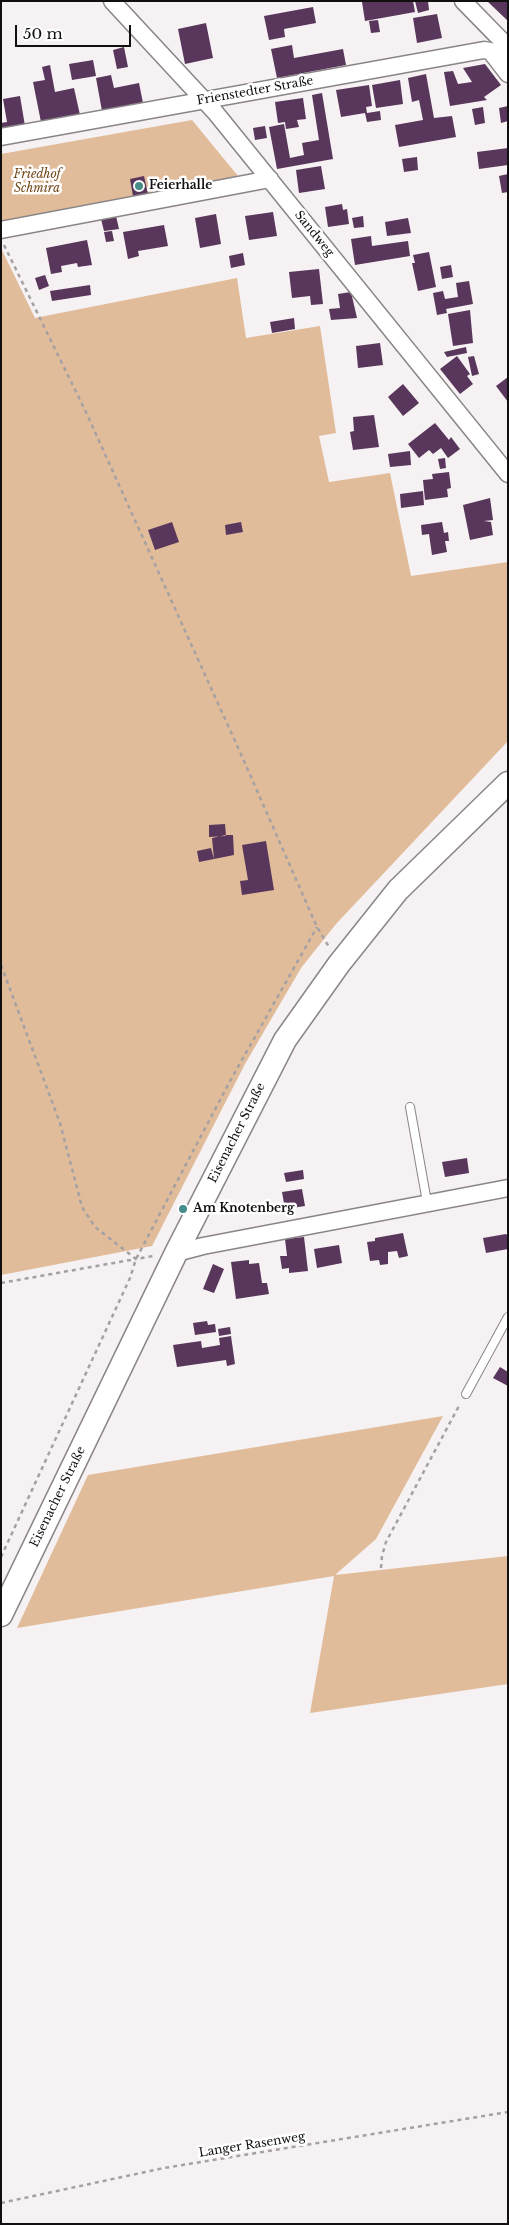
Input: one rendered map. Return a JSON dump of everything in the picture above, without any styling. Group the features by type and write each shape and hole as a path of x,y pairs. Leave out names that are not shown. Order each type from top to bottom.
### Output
{"main road":[{"name":"Eisenacher Straße","path":"1,1615 176,1253 285,1040 339,964 398,890 508,783"}],"street":[{"name":"Sandweg","path":"112,1 205,101 508,474"},
{"path":"462,1 508,47"},
{"name":"Frienstedter Straße","path":"1,137 484,50 508,59"},
{"path":"490,51 508,74"},
{"path":"1,230 270,179"},
{"path":"176,1253 427,1202 508,1188"}],"lane":[{"path":"410,1107 427,1202"},
{"path":"466,1394 508,1316"}],"path":[{"path":"1,240 85,410 240,752 317,928 339,964"},
{"path":"1,1557 130,1278 136,1259 229,1082 317,928"},
{"path":"1,965 60,1124 82,1207 95,1227 136,1259"},
{"path":"1,1283 176,1253"},
{"path":"382,1568 386,1542 466,1394"},
{"name":"Langer Rasenweg","path":"1,2203 164,2168 508,2112"}],"green space":[{"name":"Friedhof Schmira","path":"192,120 238,176 1,223 1,154"},
{"path":"1,248 35,318 237,278 246,338 320,326 336,433 319,436 329,482 390,473 411,576 508,562 508,741 336,924 301,968 245,1064 152,1246 1,1275"},
{"path":"443,1416 376,1539 335,1575 508,1556 508,1684 310,1713 334,1576 17,1628 88,1475"}],"building":[{"path":"413,1 415,12 365,21 362,2"},
{"path":"415,1 428,1 429,10 418,13"},
{"path":"487,1 508,1 508,21"},
{"path":"313,7 316,23 284,29 285,37 269,40 264,16"},
{"path":"437,14 442,38 417,43 413,18"},
{"path":"378,20 380,32 371,33 369,21"},
{"path":"206,23 213,58 185,64 178,29"},
{"path":"292,45 294,58 343,49 346,65 277,78 271,49"},
{"path":"124,47 128,67 117,69 113,50"},
{"path":"93,60 96,76 72,80 69,64"},
{"path":"485,64 501,85 484,97 487,100 450,106 444,72 453,71 458,84 472,82 463,68"},
{"path":"50,65 55,92 74,88 80,115 41,122 33,82 45,80 42,67"},
{"path":"426,74 434,118 452,116 456,137 399,147 395,125 423,120 419,100 412,102 408,78"},
{"path":"111,75 114,88 139,83 143,103 102,111 96,78"},
{"path":"400,80 403,104 376,108 372,85"},
{"path":"369,85 372,106 366,107 367,113 380,111 381,120 367,122 365,113 341,117 336,90"},
{"path":"322,93 333,159 277,169 269,127 284,124 290,158 304,155 302,143 319,140 312,95"},
{"path":"20,96 25,126 1,130 1,123 7,122 3,99"},
{"path":"303,98 306,119 297,120 299,127 286,129 285,122 278,123 275,102"},
{"path":"508,106 508,121 501,123 499,108"},
{"path":"483,107 485,123 475,125 472,109"},
{"path":"265,126 267,138 255,140 253,128"},
{"path":"508,148 508,165 479,169 477,152"},
{"path":"417,157 418,170 404,172 402,159"},
{"path":"321,166 325,189 299,193 296,170"},
{"path":"508,174 508,192 502,193 499,176"},
{"name":"Feierhalle","path":"144,176 148,194 133,196 130,179"},
{"path":"342,204 343,210 347,209 349,224 328,227 325,207"},
{"path":"273,212 277,236 249,240 245,216"},
{"path":"216,214 221,244 200,248 195,218"},
{"path":"116,216 119,229 104,231 101,219"},
{"path":"363,216 364,227 354,228 352,218"},
{"path":"408,218 411,233 387,236 385,222"},
{"path":"164,225 168,246 138,251 139,256 128,259 123,232"},
{"path":"112,231 114,241 106,242 104,232"},
{"path":"371,236 372,246 408,241 410,256 355,265 351,239"},
{"path":"87,240 92,265 78,267 77,263 61,266 62,272 51,274 46,248"},
{"path":"429,252 436,287 418,291 412,263 415,263 413,255"},
{"path":"243,253 245,265 231,268 229,256"},
{"path":"451,265 453,277 442,279 440,267"},
{"path":"319,269 323,304 311,305 310,296 292,298 289,272"},
{"path":"45,275 49,286 39,290 35,278"},
{"path":"469,281 473,304 446,309 447,313 437,315 433,293 443,291 445,299 458,297 456,283"},
{"path":"90,285 91,295 52,301 50,291"},
{"path":"351,292 357,318 331,320 329,309 340,308 338,294"},
{"path":"470,310 473,343 453,346 448,314"},
{"path":"294,318 295,329 272,333 270,322"},
{"path":"380,343 383,365 358,368 356,346"},
{"path":"466,347 467,353 447,357 444,352"},
{"path":"457,356 470,374 467,376 473,384 460,394 440,369"},
{"path":"474,356 479,374 472,376 468,357"},
{"path":"508,377 508,402 496,386"},
{"path":"403,384 419,403 403,416 388,397"},
{"path":"374,415 379,447 353,450 350,432 354,431 353,417"},
{"path":"435,423 449,440 451,437 460,449 448,458 441,448 433,454 429,450 419,458 408,444"},
{"path":"410,451 411,465 390,467 388,454"},
{"path":"445,458 446,468 440,469 438,459"},
{"path":"449,472 451,488 447,489 448,497 425,500 423,480 433,479 432,474"},
{"path":"423,491 424,505 401,508 400,494"},
{"path":"490,498 493,520 484,521 491,522 493,535 470,540 463,505"},
{"path":"172,522 179,542 155,550 148,530"},
{"path":"241,522 243,532 226,535 225,525"},
{"path":"442,522 444,533 448,532 449,541 445,541 447,552 432,555 429,534 422,535 421,525"},
{"path":"225,824 226,836 209,837 209,825"},
{"path":"233,835 234,855 214,859 212,838"},
{"path":"266,841 274,890 242,895 240,881 248,880 242,845"},
{"path":"211,848 214,859 199,862 197,851"},
{"path":"467,1158 469,1173 445,1177 442,1162"},
{"path":"303,1170 304,1179 286,1182 284,1173"},
{"path":"302,1189 305,1206 285,1209 282,1192"},
{"path":"403,1233 408,1256 399,1258 397,1251 388,1252 388,1264 380,1265 379,1260 370,1261 367,1242 375,1241 375,1238"},
{"path":"506,1234 508,1236 508,1249 486,1253 483,1238"},
{"path":"304,1237 308,1271 289,1273 289,1268 282,1269 280,1256 287,1256 285,1239"},
{"path":"339,1245 342,1263 317,1268 314,1249"},
{"path":"249,1260 249,1264 259,1263 262,1283 267,1283 269,1294 236,1299 231,1262"},
{"path":"213,1264 224,1269 214,1293 203,1289"},
{"path":"207,1321 208,1325 215,1324 216,1332 195,1335 193,1323"},
{"path":"230,1327 231,1334 219,1336 218,1329"},
{"path":"231,1336 235,1364 227,1366 226,1360 177,1367 173,1345 201,1341 202,1348 220,1345 219,1338"},
{"path":"500,1367 508,1372 508,1386 493,1378"}],"place":[{"name":"Feierhalle","path":"139,186"},
{"name":"Am Knotenberg","path":"183,1209"}]}
